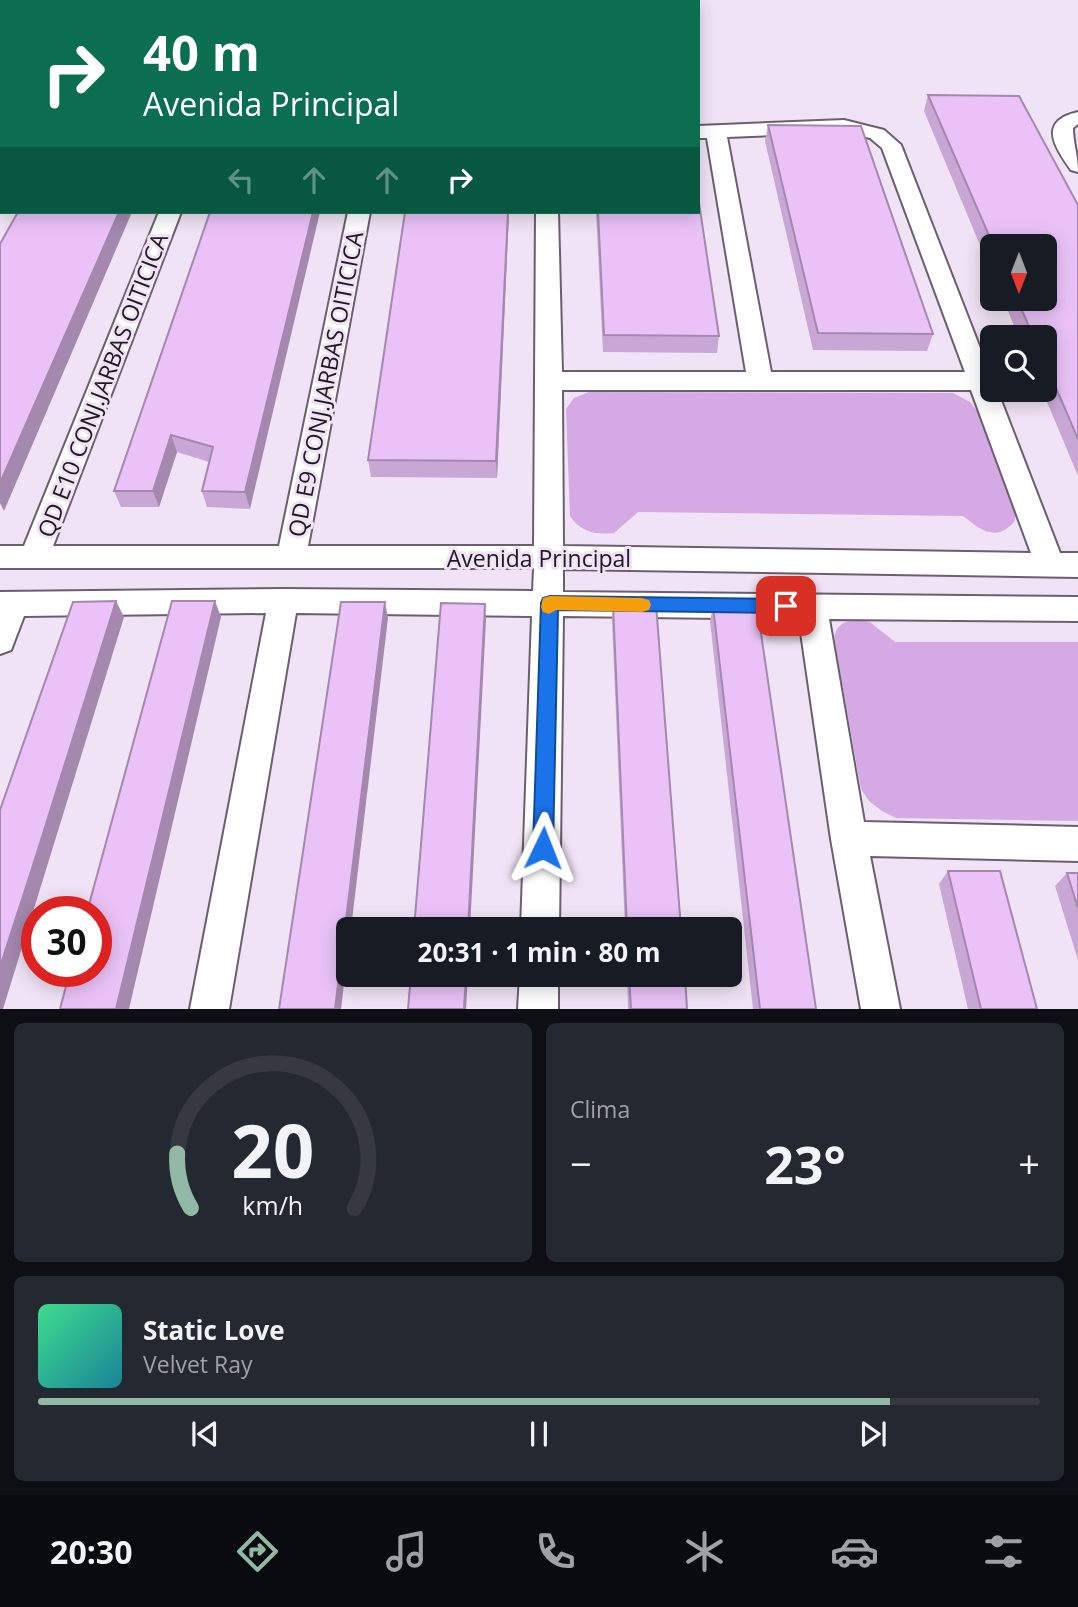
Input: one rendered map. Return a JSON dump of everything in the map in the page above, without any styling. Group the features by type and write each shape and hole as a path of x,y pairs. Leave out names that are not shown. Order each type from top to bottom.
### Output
{"street":[{"path":"1078,118 1069,120 1063,127 1063,139 1078,166"},
{"path":"760,381 707,132 845,126 877,134 891,145 979,381 1064,565"},
{"name":"QD E10 CONJ.JARBAS OITICICA","path":"34,558 169,214"},
{"name":"QD E9 CONJ.JARBAS OITICICA","path":"291,557 359,214"},
{"path":"540,917 550,603 551,381 547,214"},
{"path":"551,381 979,381"},
{"name":"Avenida Principal","path":"0,557 550,558 1064,565"},
{"path":"209,1009 282,601"},
{"name":"Avenida Principal","path":"7,603 282,601 1078,609"},
{"path":"0,641 7,603"},
{"path":"812,607 849,839 881,1009"},
{"path":"849,839 1078,844"},
{"path":"538,1009 539,987"}],"shaded area":[{"path":"589,392 953,393 970,402 980,415 1016,515 1014,522 994,533 982,529 963,516 638,512 614,533 589,531 579,526 570,516 566,409 574,398"},
{"path":"861,620 870,622 895,642 1078,642 1078,821 896,818 869,801 861,789 834,639 840,626"}],"building":[{"path":"928,95 1019,96 1078,205 1078,439 1057,390 1057,325 1028,325 1023,312 1057,312 1057,234 988,234"},
{"path":"768,125 861,126 933,334 818,333"},
{"path":"700,209 719,336 604,335 598,214 700,214"},
{"path":"17,214 118,214 0,483 0,244"},
{"path":"209,214 313,214 245,492 202,491 213,447 171,435 153,491 114,491"},
{"path":"405,214 508,214 496,461 368,460"},
{"path":"116,601 0,967 0,810 73,602"},
{"path":"172,601 215,601 116,1009 60,1009 66,987 112,987 112,896 91,896"},
{"path":"341,602 385,602 346,917 336,917 338,987 335,1009 279,1009"},
{"path":"441,603 485,604 469,917 415,917"},
{"path":"613,604 656,604 680,917 626,917"},
{"path":"713,606 757,606 816,1009 760,1009"},
{"path":"948,871 1000,871 1037,1009 981,1009"},
{"path":"1067,873 1078,873 1078,908"},
{"path":"410,987 465,987 464,1009 408,1009"},
{"path":"630,987 686,987 687,1009 631,1009"}],"slow traffic":[{"path":"549,607 550,603 642,605"}],"route":[{"path":"543,848 550,603 786,606"}]}
